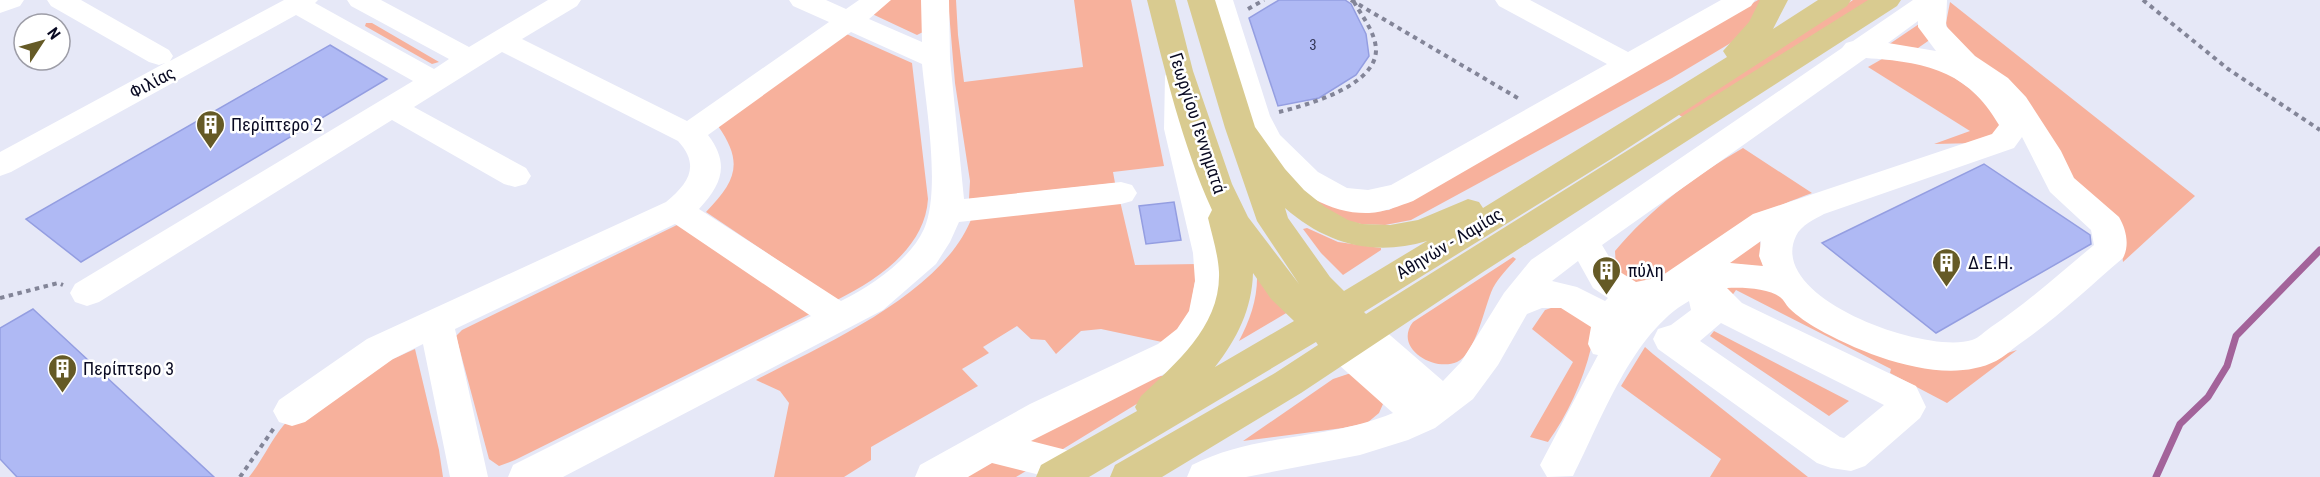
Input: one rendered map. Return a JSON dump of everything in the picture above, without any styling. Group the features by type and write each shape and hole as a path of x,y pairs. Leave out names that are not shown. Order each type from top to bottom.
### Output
{"main road":[{"name":"Γεωργίου Γεννηματά","path":"1161,0 1179,71 1215,184 1234,222 1283,290 1341,328"},
{"path":"1201,0 1247,122 1273,220 1318,286 1341,328"},
{"path":"1682,100 1755,33 1771,10 1774,0"},
{"name":"Αθηνών - Λαμίας","path":"1129,477 1288,383 1341,328 1642,126 1837,0"},
{"name":"Αθηνών - Λαμίας","path":"1063,472 1119,440 1341,328 1526,227 1887,0"},
{"path":"1247,122 1277,182 1313,216 1348,234 1389,237 1420,232 1438,226 1594,139 1642,126"},
{"path":"1119,440 1177,385 1201,358 1221,332 1234,301 1236,274 1215,184"}],"street":[{"path":"0,5 10,0"},
{"path":"61,0 159,56"},
{"path":"82,120 72,112 71,105 84,95 266,0"},
{"path":"361,0 470,59"},
{"path":"87,293 567,0"},
{"path":"803,0 936,59"},
{"path":"689,134 877,0"},
{"path":"526,477 871,301 912,269 934,245 948,212 949,191 936,59 935,0"},
{"path":"1220,0 1247,122 1259,128 1273,147 1310,182 1344,199 1374,202 1402,193 1741,0"},
{"path":"1509,0 1629,64"},
{"path":"1206,477 1254,458 1369,438 1432,410 1477,371 1515,305 1533,278 1543,269 1856,49 1932,0"},
{"path":"1515,305 1548,293 1561,294 1580,301 1632,313 1698,280 1722,274 1760,277 1787,286 1836,323 1869,340 1908,351 1946,357 1979,353 2014,330 2111,249 2107,225 2061,184 2046,151 2016,104 1998,85 1965,62 1944,43 1932,27 1932,0"},
{"path":"300,2 434,81"},
{"name":"Φιλίας","path":"0,165 300,2"},
{"path":"292,411 380,349 677,210 695,194 701,185 707,168 705,153 689,134 501,40"},
{"path":"1559,465 1603,379 1632,313 1765,222 2003,141 2014,126 2007,109 1990,90 1971,74 1948,62 1926,55 1856,49"},
{"path":"934,477 1061,406 1171,354 1190,339 1206,313 1212,281 1210,253 1179,129 1179,71"},
{"path":"392,107 515,176"},
{"path":"948,212 1120,193"},
{"path":"1787,286 1777,266 1775,247 1787,222 1814,205"},
{"path":"677,210 840,317"},
{"path":"1583,241 1605,279 1632,313"},
{"path":"1698,280 1730,312 1903,397 1907,407 1851,455 1831,452 1671,339 1689,331 1707,316 1709,306 1698,280"},
{"path":"436,323 469,477"},
{"path":"1341,328 1432,410"},
{"path":"989,446 1063,472"}],"path":[{"path":"2143,0 2223,66 2284,109 2320,130"},
{"path":"1247,122 1311,104 1330,96 1368,72 1376,50 1372,36 1352,1"},
{"path":"1352,1 1543,113"},
{"path":"0,298 57,284 87,293"},
{"path":"240,477 255,459 270,433 292,411"}],"shaded area":[{"path":"888,0 922,0 923,32 917,35 870,13"},
{"path":"948,0 956,0 964,82 1083,67 1074,0 1131,0 1164,166 1113,172 1115,183 969,199 970,181 955,83"},
{"path":"1758,0 1767,0 1742,35 1729,44 1672,78 1411,220 1385,225 1348,221 1315,204 1305,186 1370,211 1389,210"},
{"path":"1853,0 1872,0 1687,120 1676,113"},
{"path":"1950,2 2195,196 2123,262 2119,225 2076,182 1950,36 1946,23"},
{"path":"1922,22 1931,39 1918,48 1885,47"},
{"path":"366,23 372,23 439,62 432,64 365,26"},
{"path":"842,32 912,63 928,199 925,217 908,247 883,272 837,300 706,212 724,191 733,171 734,161 731,151 718,126"},
{"path":"1882,59 1933,63 1998,108 2000,133 1977,143 1934,144 1970,131 1868,67"},
{"path":"1743,148 1812,193 1782,205 1685,266 1664,276 1643,282 1623,284 1616,268 1615,251 1628,236 1674,194"},
{"path":"1120,201 1135,265 1198,264 1188,322 1162,342 1101,329 1081,331 1056,354 1045,340 1031,339 1017,326 983,347 989,353 962,369 978,386 871,447 871,460 844,477 774,477 789,403 780,391 756,380 847,333 909,293 936,270 957,245 972,217"},
{"path":"679,224 814,312 515,460 499,466 489,459 456,336 462,330"},
{"path":"1307,228 1338,242 1381,248 1381,250 1343,275 1321,253 1303,229"},
{"path":"1759,232 1763,267 1726,263"},
{"path":"1513,257 1516,259 1493,288 1474,340 1464,357 1457,362 1438,364 1419,356 1412,349 1408,341 1408,332 1413,322"},
{"path":"1257,273 1288,312 1239,341 1252,308"},
{"path":"1722,276 1752,279 1811,312 1982,361 2017,350 1947,403 1890,373 1891,369 1736,290 1729,300"},
{"path":"1557,306 1592,320 1592,342 1584,373 1574,398 1548,442 1530,437 1573,362 1532,329 1545,310"},
{"path":"1714,331 1849,401 1829,416 1710,336"},
{"path":"1645,347 1808,477 1710,477 1721,459 1621,386"},
{"path":"415,349 439,450 443,477 249,477 278,432 294,414 344,382"},
{"path":"1354,372 1383,404 1379,413 1367,423 1243,441 1333,379"},
{"path":"1168,375 1153,394 1063,449 1053,450 1027,445 1028,440 1155,377"},
{"path":"993,462 1026,471 1016,477 965,477"}],"building":[{"path":"1279,0 1345,0 1351,4 1366,34 1369,56 1356,75 1319,98 1278,106 1249,18"},
{"name":"Περίπτερο 2","path":"330,45 387,79 81,262 26,219"},
{"name":"Δ.Ε.Η.","path":"1984,164 2090,235 2091,244 1936,333 1822,243"},
{"path":"1174,202 1181,240 1146,244 1139,206"},
{"name":"Περίπτερο 3","path":"33,309 214,477 17,477 0,459 0,328"}],"waterway":[{"path":"2156,477 2180,424 2208,397 2227,366 2236,336 2320,250"}],"place":[{"name":"Περίπτερο 2","path":"210,150"},
{"name":"Δ.Ε.Η.","path":"1947,288"},
{"name":"πύλη","path":"1607,296"},
{"name":"Περίπτερο 3","path":"62,394"}]}
